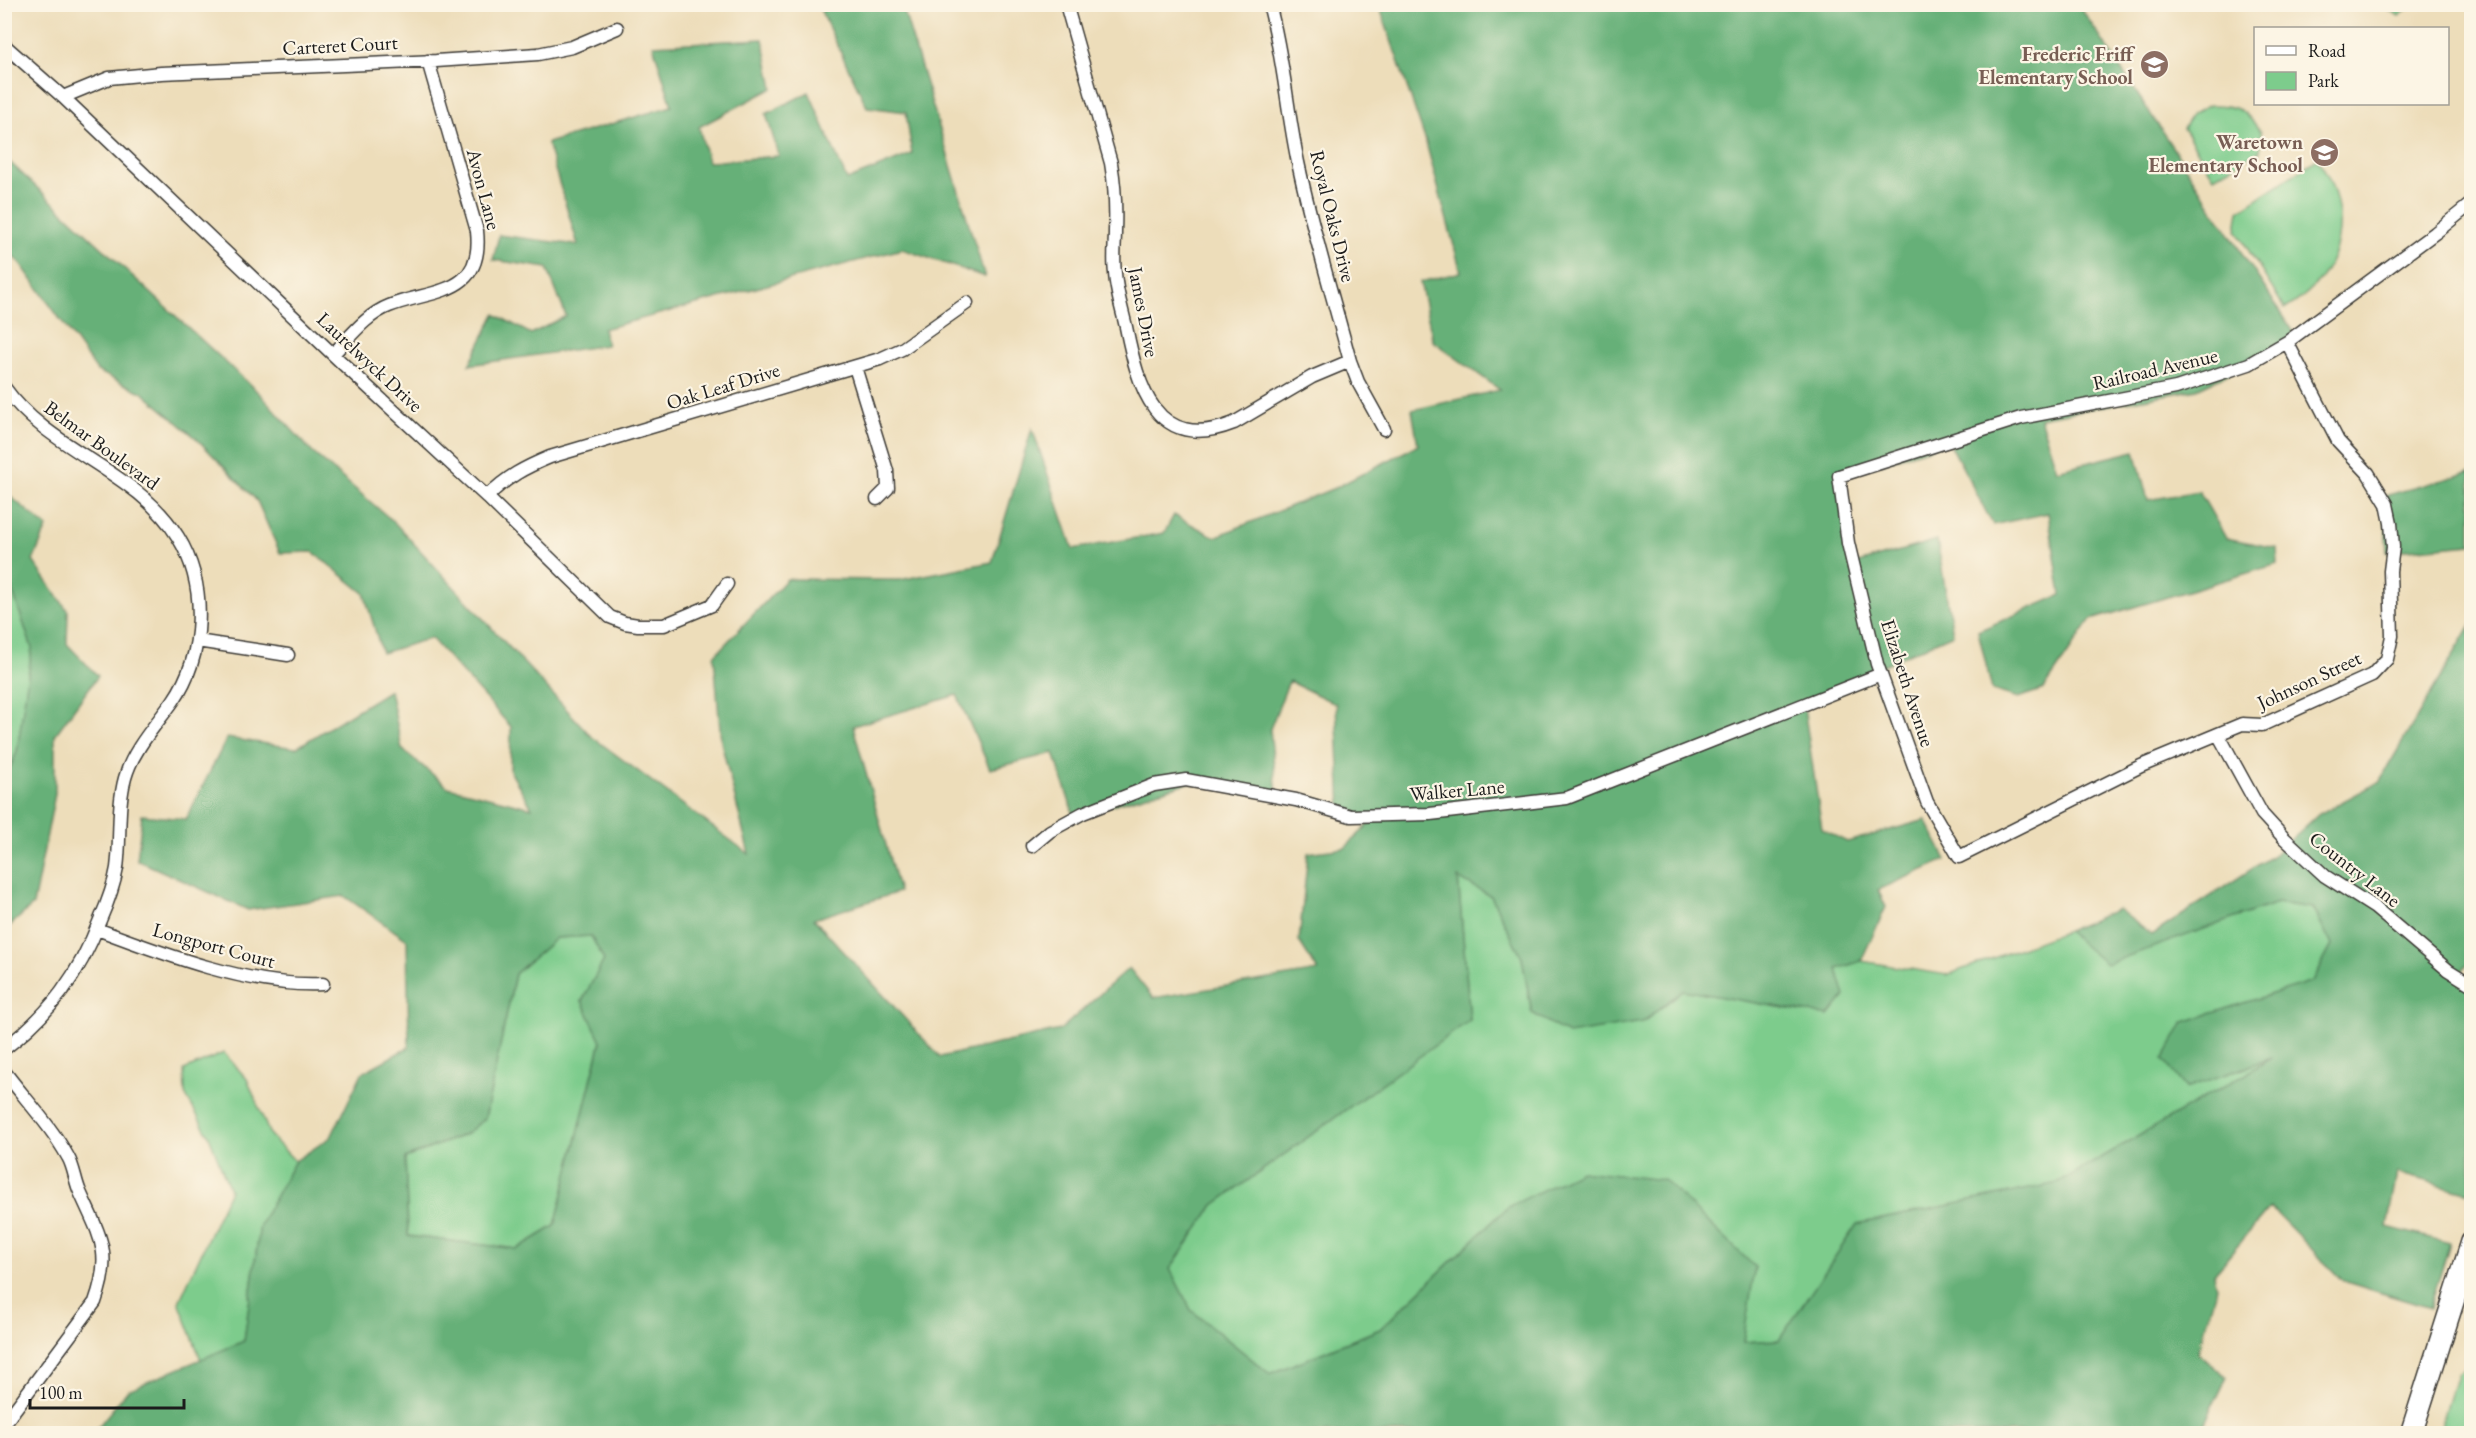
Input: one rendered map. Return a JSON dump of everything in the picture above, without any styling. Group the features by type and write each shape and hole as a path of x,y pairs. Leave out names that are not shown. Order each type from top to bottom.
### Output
{"highway":[{"path":"2411,1434 2472,1242"}],"street":[{"name":"James Drive","path":"1066,4 1111,163 1115,189 1114,273 1134,368 1144,393 1153,407 1174,424 1188,429 1220,428 1234,423 1312,377 1350,361"},
{"name":"Royal Oaks Drive","path":"1269,4 1277,33 1298,164 1350,361 1358,382 1384,429"},
{"name":"Carteret Court","path":"63,98 94,83 123,76 538,54 572,47 617,27"},
{"name":"Laurelwyck Drive","path":"4,45 487,497 609,617 625,623 651,626 676,621 712,605 727,584"},
{"name":"Avon Lane","path":"333,354 376,312 448,288 469,273 477,258 477,231 428,61"},
{"name":"Railroad Avenue","path":"1839,476 2020,418 2176,388 2249,364 2287,342 2472,203"},
{"name":"Oak Leaf Drive","path":"487,497 499,484 520,469 550,457 855,367 902,349 967,303"},
{"name":"Johnson Street","path":"1959,857 2141,766 2242,724 2262,725 2372,675 2387,659 2391,648 2390,571 2393,547 2387,504 2368,473 2353,454 2338,441 2287,342"},
{"path":"855,367 887,471 888,488 877,499"},
{"name":"Belmar Boulevard","path":"4,387 33,420 141,494 178,537 191,564 197,594 197,641 188,675 135,756 125,777 117,870 88,952 56,1002 31,1029 4,1049"},
{"name":"Elizabeth Avenue","path":"1839,476 1848,543 1881,674 1927,802 1959,857"},
{"path":"197,641 288,655"},
{"name":"Walker Lane","path":"1032,846 1050,831 1083,813 1154,785 1186,780 1296,800 1351,816 1430,814 1567,798 1881,674"},
{"name":"Country Lane","path":"2218,734 2262,814 2284,838 2325,876 2375,908 2448,970 2472,986"},
{"name":"Longport Court","path":"97,929 154,951 200,965 274,981 308,985 323,984"},
{"path":"4,1071 69,1158 79,1190 100,1232 104,1257 103,1279 95,1302 4,1424"}],"green space":[{"path":"818,5 902,5 985,277 902,249 603,329 607,345 469,365 495,314 531,334 566,316 547,268 493,260 499,235 578,245 547,143 672,106 653,45 763,39 773,88 699,127 708,162 779,156 766,114 809,92 847,180 912,154 906,112 867,107"},
{"path":"1379,5 2079,5 2299,340 2197,389 2040,418 2057,470 2135,451 2148,500 2199,491 2226,538 2277,548 2278,564 2091,620 2044,689 2018,698 1992,690 1978,631 2061,595 2048,513 1993,525 1949,442 1838,477 1855,564 1937,540 1953,634 1803,701 1822,829 1847,842 1926,820 1946,860 1878,890 1886,907 1861,961 1837,969 1845,996 1829,1016 1683,990 1643,1022 1568,1034 1532,1013 1522,958 1491,896 1458,878 1470,1020 1214,1205 1170,1269 1191,1310 1270,1374 1380,1329 1508,1207 1581,1171 1664,1180 1755,1267 1743,1342 1779,1340 1857,1224 2058,1183 2272,1058 2186,1088 2163,1060 2184,1022 2313,981 2332,945 2313,908 2277,903 2106,964 2067,931 2118,909 2152,935 2276,853 2319,814 2379,782 2471,625 2472,956 2461,973 2471,978 2471,1186 2469,1193 2397,1173 2387,1227 2450,1243 2430,1308 2343,1281 2270,1207 2214,1274 2217,1287 2197,1353 2227,1377 2200,1433 93,1433 128,1390 244,1341 260,1225 295,1161 331,1137 362,1073 409,1047 407,940 344,896 248,910 137,860 142,815 186,819 227,738 296,748 390,690 402,749 448,787 532,808 510,771 511,727 431,638 382,653 364,593 313,552 280,553 257,501 197,439 143,393 97,371 20,263 5,250 4,157 260,394 312,452 394,522 591,736 749,854 721,742 714,656 787,579 899,580 992,562 1032,428 1073,549 1164,533 1174,515 1215,537 1337,487 1418,445 1412,410 1500,390 1433,341 1420,282 1461,272 1425,139","holes":["1289,681 1336,704 1341,809 1372,821 1345,848 1308,853 1299,941 1318,971 1153,998 1129,968 1060,1030 940,1057 814,919 899,892 853,726 957,695 990,769 1054,753 1074,816 1188,783 1277,794 1270,729","591,936 604,960 582,1001 601,1041 555,1226 517,1249 408,1236 405,1158 466,1134 485,1118 515,974 556,938"]},
{"path":"2382,5 2411,5 2399,16"},
{"path":"2210,105 2228,106 2240,110 2261,132 2260,151 2214,177 2183,128 2192,114"},
{"path":"2317,159 2329,180 2337,201 2339,221 2337,242 2331,261 2320,279 2305,295 2285,309 2236,230 2239,211"},
{"path":"2471,472 2471,544 2387,552 2384,496"},
{"path":"5,492 47,527 33,561 68,611 67,644 98,676 55,735 55,794 33,905 5,930 5,779 17,752 32,648 5,569"},
{"path":"5,569 32,648 17,752 5,779"},
{"path":"1458,877 1491,896 1522,958 1532,1013 1643,1022 1683,990 1829,1016 1837,969 1861,961 1947,975 2067,931 2106,963 2277,903 2313,908 2332,945 2313,981 2184,1022 2276,1056 2271,1206 2168,1328 2227,1377 2200,1433 1779,1340 1743,1342 1508,1207 1380,1329 1270,1374 1191,1310 1169,1269 1214,1205 1470,1020"},
{"path":"591,936 604,960 582,1001 601,1041 555,1226 517,1249 408,1236 405,1158 466,1134 485,1118 515,974 556,938"},
{"path":"224,1053 247,1079 270,1135 295,1161 260,1225 244,1341 201,1360 179,1302 230,1190 209,1136 185,1094 184,1070"},
{"path":"2467,1367 2471,1368 2471,1433 2439,1433 2457,1374"}],"place":[{"name":"Frederic Friff Elementary School","path":"2154,65"},
{"name":"Waretown Elementary School","path":"2324,153"}]}
